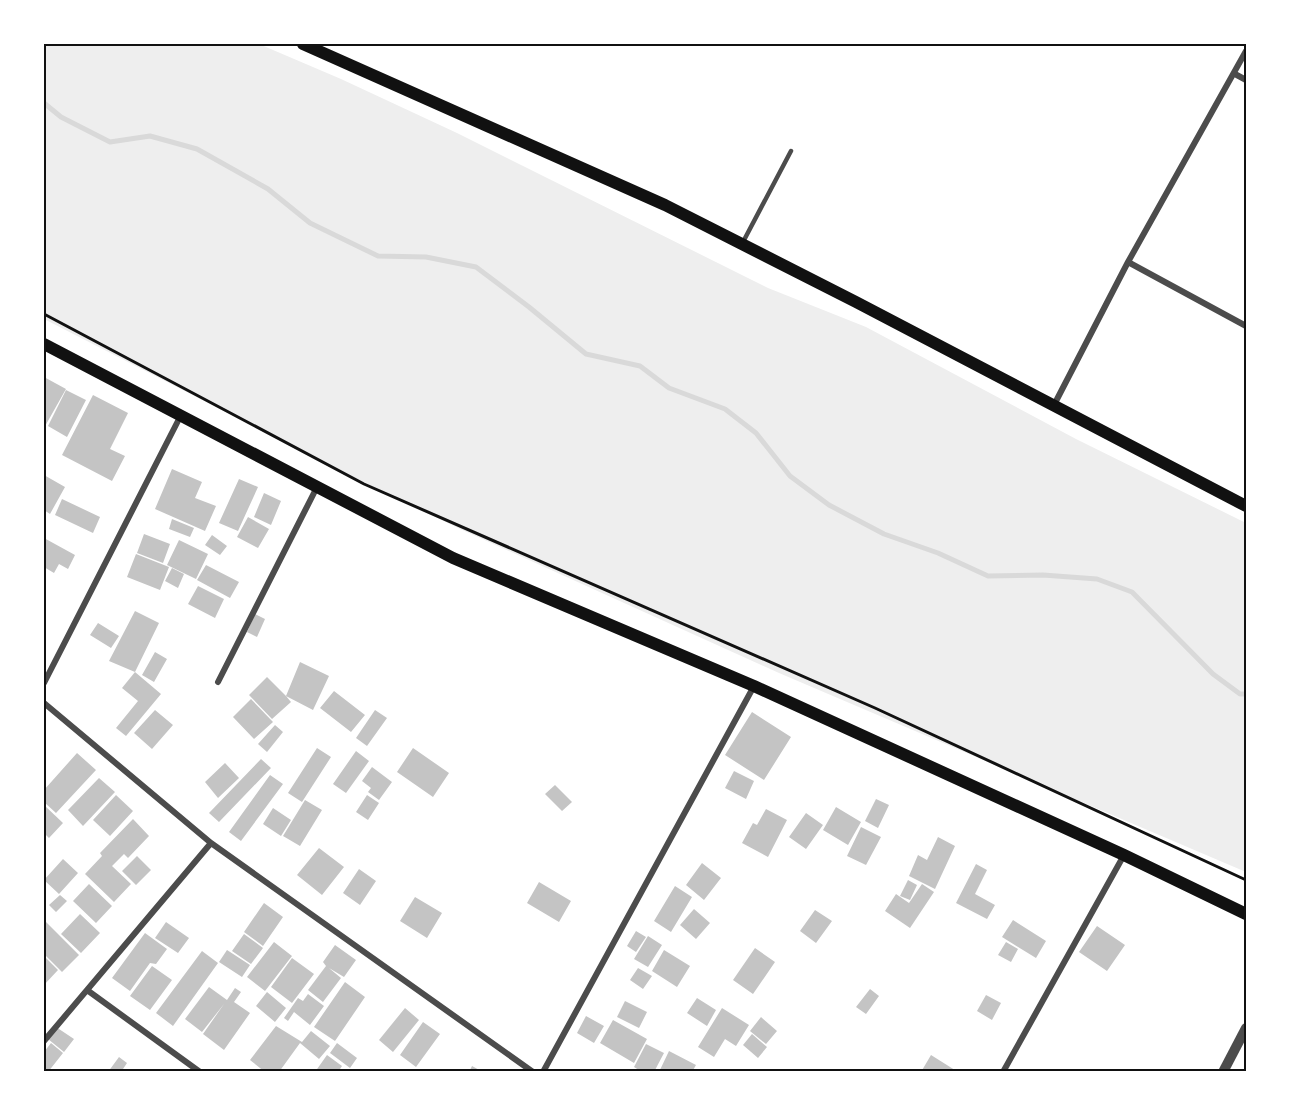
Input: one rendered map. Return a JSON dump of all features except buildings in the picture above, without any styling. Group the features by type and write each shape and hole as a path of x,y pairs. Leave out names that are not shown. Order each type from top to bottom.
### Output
{"main road":[{"path":"303,44 665,205 1246,506"},
{"path":"44,344 453,558 754,686 1124,855 1246,915"}],"street":[{"path":"1053,405 1128,262 1246,51"},
{"path":"1234,74 1246,80"},
{"path":"1128,262 1246,326"},
{"path":"44,683 180,417"},
{"path":"218,682 317,486"},
{"path":"543,1071 754,686"},
{"path":"44,703 211,843 533,1071"},
{"path":"44,1041 211,843"},
{"path":"1003,1071 1124,855"},
{"path":"87,990 200,1071"},
{"path":"1223,1071 1246,1028"}],"lane":[{"path":"741,244 791,151"}],"path":[{"path":"44,314 364,484 854,698 1246,880"}],"shaded area":[{"path":"44,44 259,44 457,133 768,288 866,327 1076,439 1246,523 1246,872 779,673 458,528 349,475 44,319"}],"waterway":[{"path":"44,103 61,117 110,142 150,136 197,149 268,189 310,223 378,256 426,257 476,267 586,354 640,366 669,388 725,409 756,433 790,476 829,505 884,534 938,553 988,576 1043,575 1097,579 1132,592 1213,674 1240,694 1246,694"}]}
